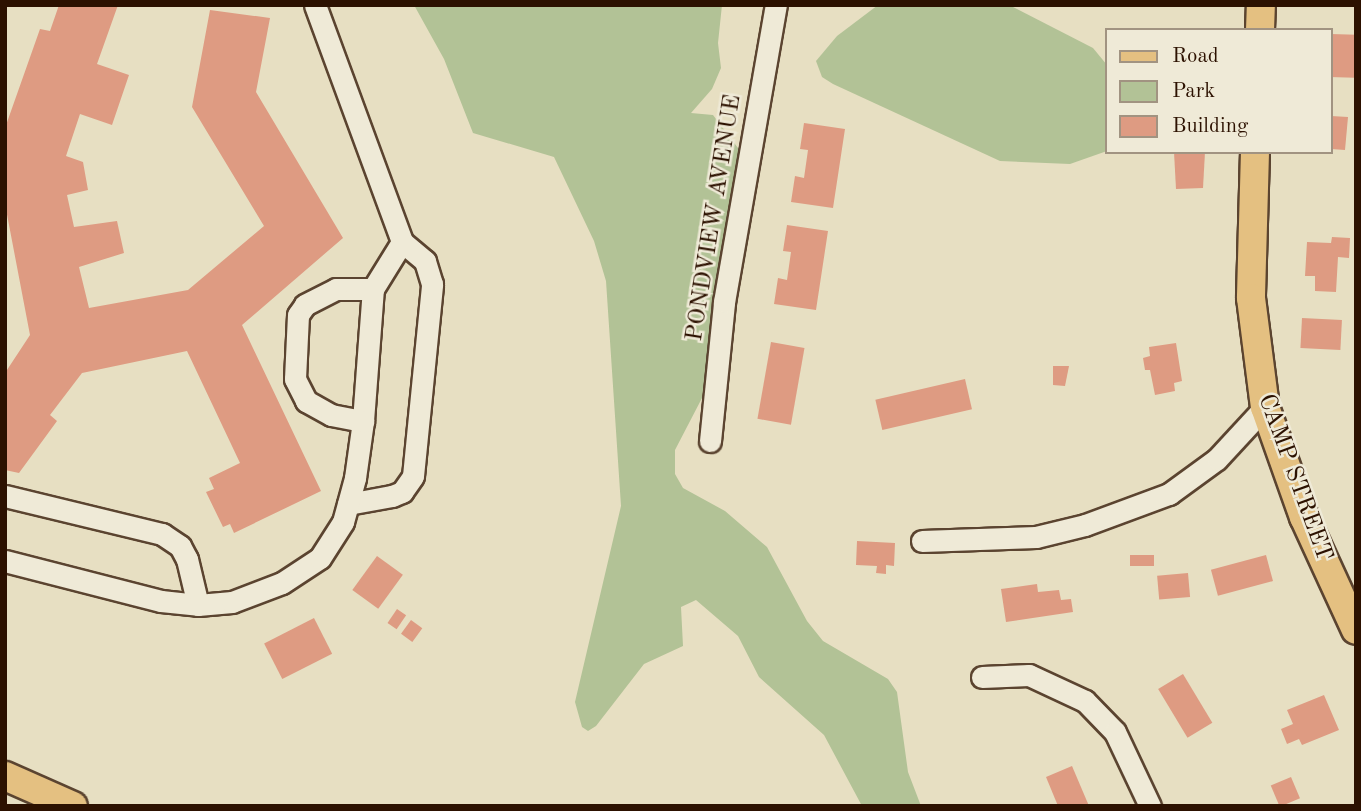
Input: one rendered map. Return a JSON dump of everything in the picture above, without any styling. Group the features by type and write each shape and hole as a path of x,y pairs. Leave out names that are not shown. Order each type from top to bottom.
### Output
{"main road":[{"path":"1260,28 1261,5"},
{"name":"CAMP STREET","path":"1255,154 1251,298 1265,407 1304,517 1356,630"},
{"path":"5,776 73,806"}],"street":[{"path":"315,5 402,242 425,261 432,284 413,475 402,492 348,504"},
{"name":"PONDVIEW AVENUE","path":"710,441 724,302 776,5"},
{"path":"5,561 161,601 198,605 232,602 282,583 320,558 343,522 348,504 363,421 373,289 402,242"},
{"path":"363,421 331,415 298,392 298,315 305,305 336,289 373,289"},
{"path":"922,541 1036,537 1084,525 1169,494 1217,459 1265,407"},
{"path":"5,496 162,534 180,546 187,559 198,605"},
{"path":"982,677 1029,675 1086,701 1115,732 1150,806"}],"green space":[{"path":"414,5 722,5 718,43 721,68 712,89 691,113 713,115 741,152 715,373 675,450 675,474 683,488 725,511 767,547 807,621 823,641 888,679 897,692 908,772 921,806 862,806 824,735 759,677 738,636 696,600 681,607 683,646 644,664 596,726 588,731 582,727 575,702 621,506 606,281 594,241 554,157 473,133 444,59"},
{"path":"878,5 1009,5 1093,48 1106,64 1106,151 1070,164 1000,161 822,77 816,61 837,36"}],"building":[{"path":"59,5 118,5 97,64 129,75 112,125 80,114 66,156 83,162 88,190 67,195 74,227 117,221 124,253 79,267 89,308 188,290 264,226 192,107 210,10 270,18 256,92 343,238 242,325 321,491 234,533 230,524 223,527 206,492 214,489 209,478 240,463 187,351 82,373 50,415 57,421 19,473 5,470 5,373 30,335 5,204 5,128 40,29 50,31"},
{"path":"1333,34 1356,35 1354,78 1333,77"},
{"path":"1333,116 1348,117 1345,150 1333,149"},
{"path":"804,123 845,129 833,208 791,202 795,176 804,178 808,150 800,149"},
{"path":"1174,154 1205,154 1203,188 1176,189"},
{"path":"787,225 828,231 816,310 774,304 778,278 787,280 791,252 783,251"},
{"path":"1332,237 1350,238 1349,258 1338,257 1336,292 1315,291 1315,276 1305,276 1307,242 1331,243"},
{"path":"1302,318 1342,320 1340,350 1300,348"},
{"path":"771,342 804,348 791,425 757,419"},
{"path":"1176,343 1182,381 1174,383 1175,391 1155,395 1150,370 1145,370 1143,358 1150,356 1149,347"},
{"path":"1053,366 1069,366 1065,386 1053,385"},
{"path":"965,379 972,409 882,430 875,400"},
{"path":"857,541 895,543 894,566 886,565 886,574 876,573 877,566 856,565"},
{"path":"1130,555 1154,555 1154,566 1130,566"},
{"path":"1266,555 1273,581 1218,596 1211,570"},
{"path":"377,556 403,575 378,609 352,590"},
{"path":"1188,573 1190,597 1159,600 1157,576"},
{"path":"1037,584 1038,592 1059,590 1061,600 1071,599 1073,612 1006,622 1001,589"},
{"path":"397,609 406,615 397,629 387,623"},
{"path":"314,618 332,654 282,679 264,643"},
{"path":"411,620 422,628 412,642 401,634"},
{"path":"1183,674 1212,723 1187,738 1158,689"},
{"path":"1324,695 1339,730 1302,745 1299,739 1287,744 1281,729 1293,724 1287,710"},
{"path":"1072,766 1089,806 1058,806 1046,777"},
{"path":"1291,777 1300,798 1279,806 1271,786"}]}
